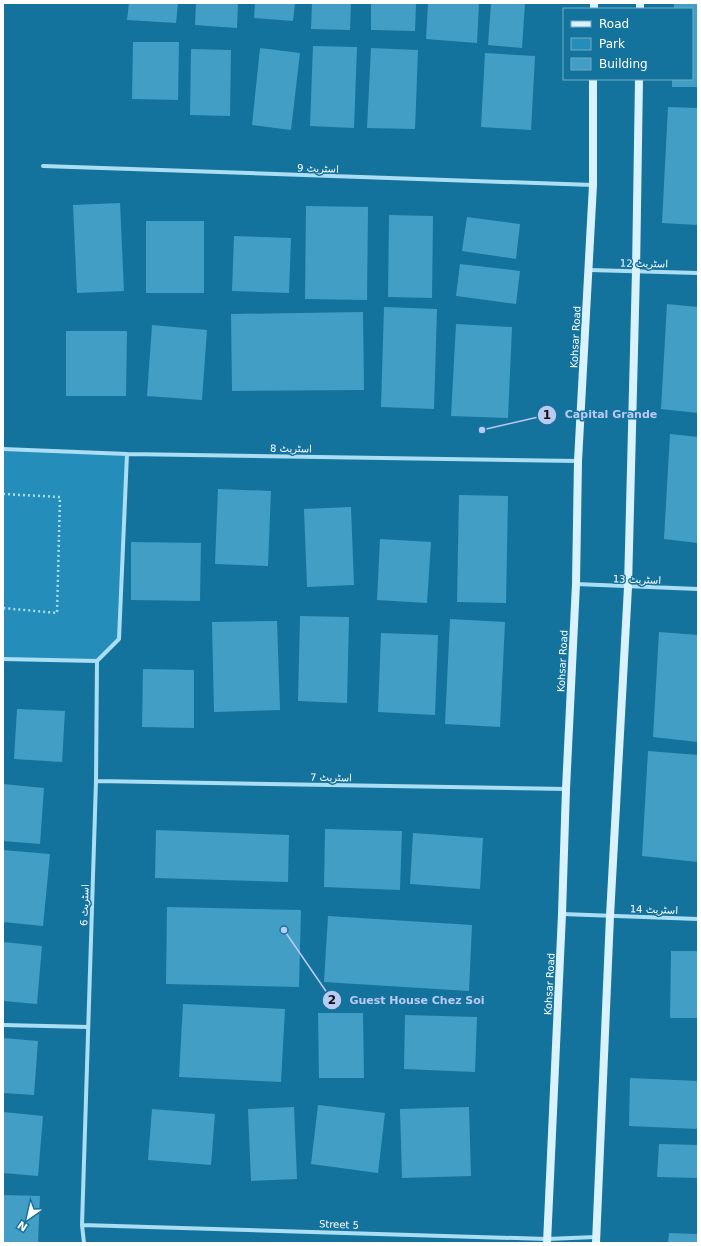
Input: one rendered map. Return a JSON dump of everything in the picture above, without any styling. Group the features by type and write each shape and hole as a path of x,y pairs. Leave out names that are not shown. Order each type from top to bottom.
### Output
{"street":[{"name":"Kohsar Road","path":"547,1241 576,584 578,461 589,270 592,185 593,80"},
{"path":"596,1240 610,916 628,587 639,80"},
{"name":"اسٹریٹ 9","path":"43,166 592,185"},
{"name":"اسٹریٹ 12","path":"589,270 698,273"},
{"name":"اسٹریٹ 8","path":"3,448 127,454 578,461"},
{"path":"3,659 96,661 119,639 127,454"},
{"name":"اسٹریٹ 13","path":"576,584 698,589"},
{"name":"اسٹریٹ 6","path":"84,1243 82,1225 96,781 96,661"},
{"name":"اسٹریٹ 7","path":"96,781 566,789"},
{"name":"اسٹریٹ 14","path":"562,914 698,919"},
{"path":"3,1025 88,1027"},
{"name":"Street 5","path":"82,1225 547,1241 596,1240"}],"path":[{"path":"3,494 60,497 58,613 3,608"}],"green space":[{"path":"3,449 127,454 119,639 97,661 3,659"}],"building":[{"path":"129,3 178,3 176,23 127,20"},
{"path":"196,3 238,3 237,28 195,25"},
{"path":"255,3 295,3 293,21 254,18"},
{"path":"312,3 351,3 350,30 311,29"},
{"path":"371,3 416,3 415,31 371,30"},
{"path":"428,3 479,3 477,43 426,39"},
{"path":"491,3 525,3 522,48 488,45"},
{"path":"674,3 698,3 698,87 672,87 672,80 693,80 693,8 674,8"},
{"path":"133,42 179,42 178,100 132,99"},
{"path":"313,46 357,47 354,128 310,126"},
{"path":"260,48 300,53 291,130 252,125"},
{"path":"371,48 418,50 415,129 367,128"},
{"path":"191,49 231,50 230,116 190,115"},
{"path":"485,53 535,56 531,130 481,127"},
{"path":"668,107 698,108 698,225 662,223"},
{"path":"120,203 124,291 77,293 73,205"},
{"path":"306,206 368,207 367,300 305,299"},
{"path":"389,215 433,216 432,298 388,297"},
{"path":"467,217 520,224 516,259 462,251"},
{"path":"146,221 204,221 204,293 146,293"},
{"path":"234,236 291,238 289,293 232,291"},
{"path":"460,264 520,271 516,304 456,296"},
{"path":"667,304 698,307 698,413 661,409"},
{"path":"384,307 437,309 434,409 381,407"},
{"path":"363,312 364,390 232,391 231,314"},
{"path":"456,324 512,327 508,418 451,416"},
{"path":"152,325 207,330 202,400 147,396"},
{"path":"66,331 127,331 126,396 66,396"},
{"path":"670,434 698,437 698,543 664,539"},
{"path":"218,489 271,491 268,566 215,564"},
{"path":"459,495 508,496 506,603 457,602"},
{"path":"351,507 354,585 307,587 304,509"},
{"path":"380,539 431,542 427,603 377,600"},
{"path":"131,542 201,543 200,601 131,600"},
{"path":"300,616 349,617 347,703 298,701"},
{"path":"450,619 505,622 500,727 445,724"},
{"path":"277,621 280,710 214,712 212,622"},
{"path":"659,632 698,635 698,742 653,737"},
{"path":"381,633 438,635 435,715 378,712"},
{"path":"143,669 194,670 194,728 142,727"},
{"path":"17,709 65,711 62,762 14,759"},
{"path":"648,751 698,755 698,862 642,856"},
{"path":"3,784 44,788 40,844 3,841"},
{"path":"325,829 402,831 400,890 324,887"},
{"path":"156,830 289,835 288,882 155,878"},
{"path":"413,833 483,838 480,889 410,884"},
{"path":"3,850 50,854 43,926 3,922"},
{"path":"167,907 301,910 299,987 166,984"},
{"path":"328,916 472,925 469,991 324,982"},
{"path":"3,942 42,946 37,1004 3,1001"},
{"path":"671,951 698,951 698,1018 670,1018"},
{"path":"183,1004 285,1009 281,1082 179,1077"},
{"path":"318,1013 363,1013 364,1078 319,1078"},
{"path":"405,1015 477,1017 475,1072 404,1069"},
{"path":"3,1038 38,1041 34,1095 3,1093"},
{"path":"630,1078 698,1081 698,1129 629,1126"},
{"path":"318,1105 385,1113 378,1173 311,1164"},
{"path":"294,1107 297,1179 251,1181 248,1109"},
{"path":"469,1107 471,1176 402,1178 400,1109"},
{"path":"152,1109 215,1114 211,1165 148,1160"},
{"path":"3,1112 43,1116 38,1176 3,1173"},
{"path":"659,1144 698,1145 698,1178 657,1177"},
{"path":"3,1195 40,1196 38,1243 3,1243"},
{"path":"669,1233 698,1234 698,1243 668,1243"}],"place":[{"name":"Capital Grande","path":"482,430"},
{"name":"Guest House Chez Soi","path":"284,930"}]}
